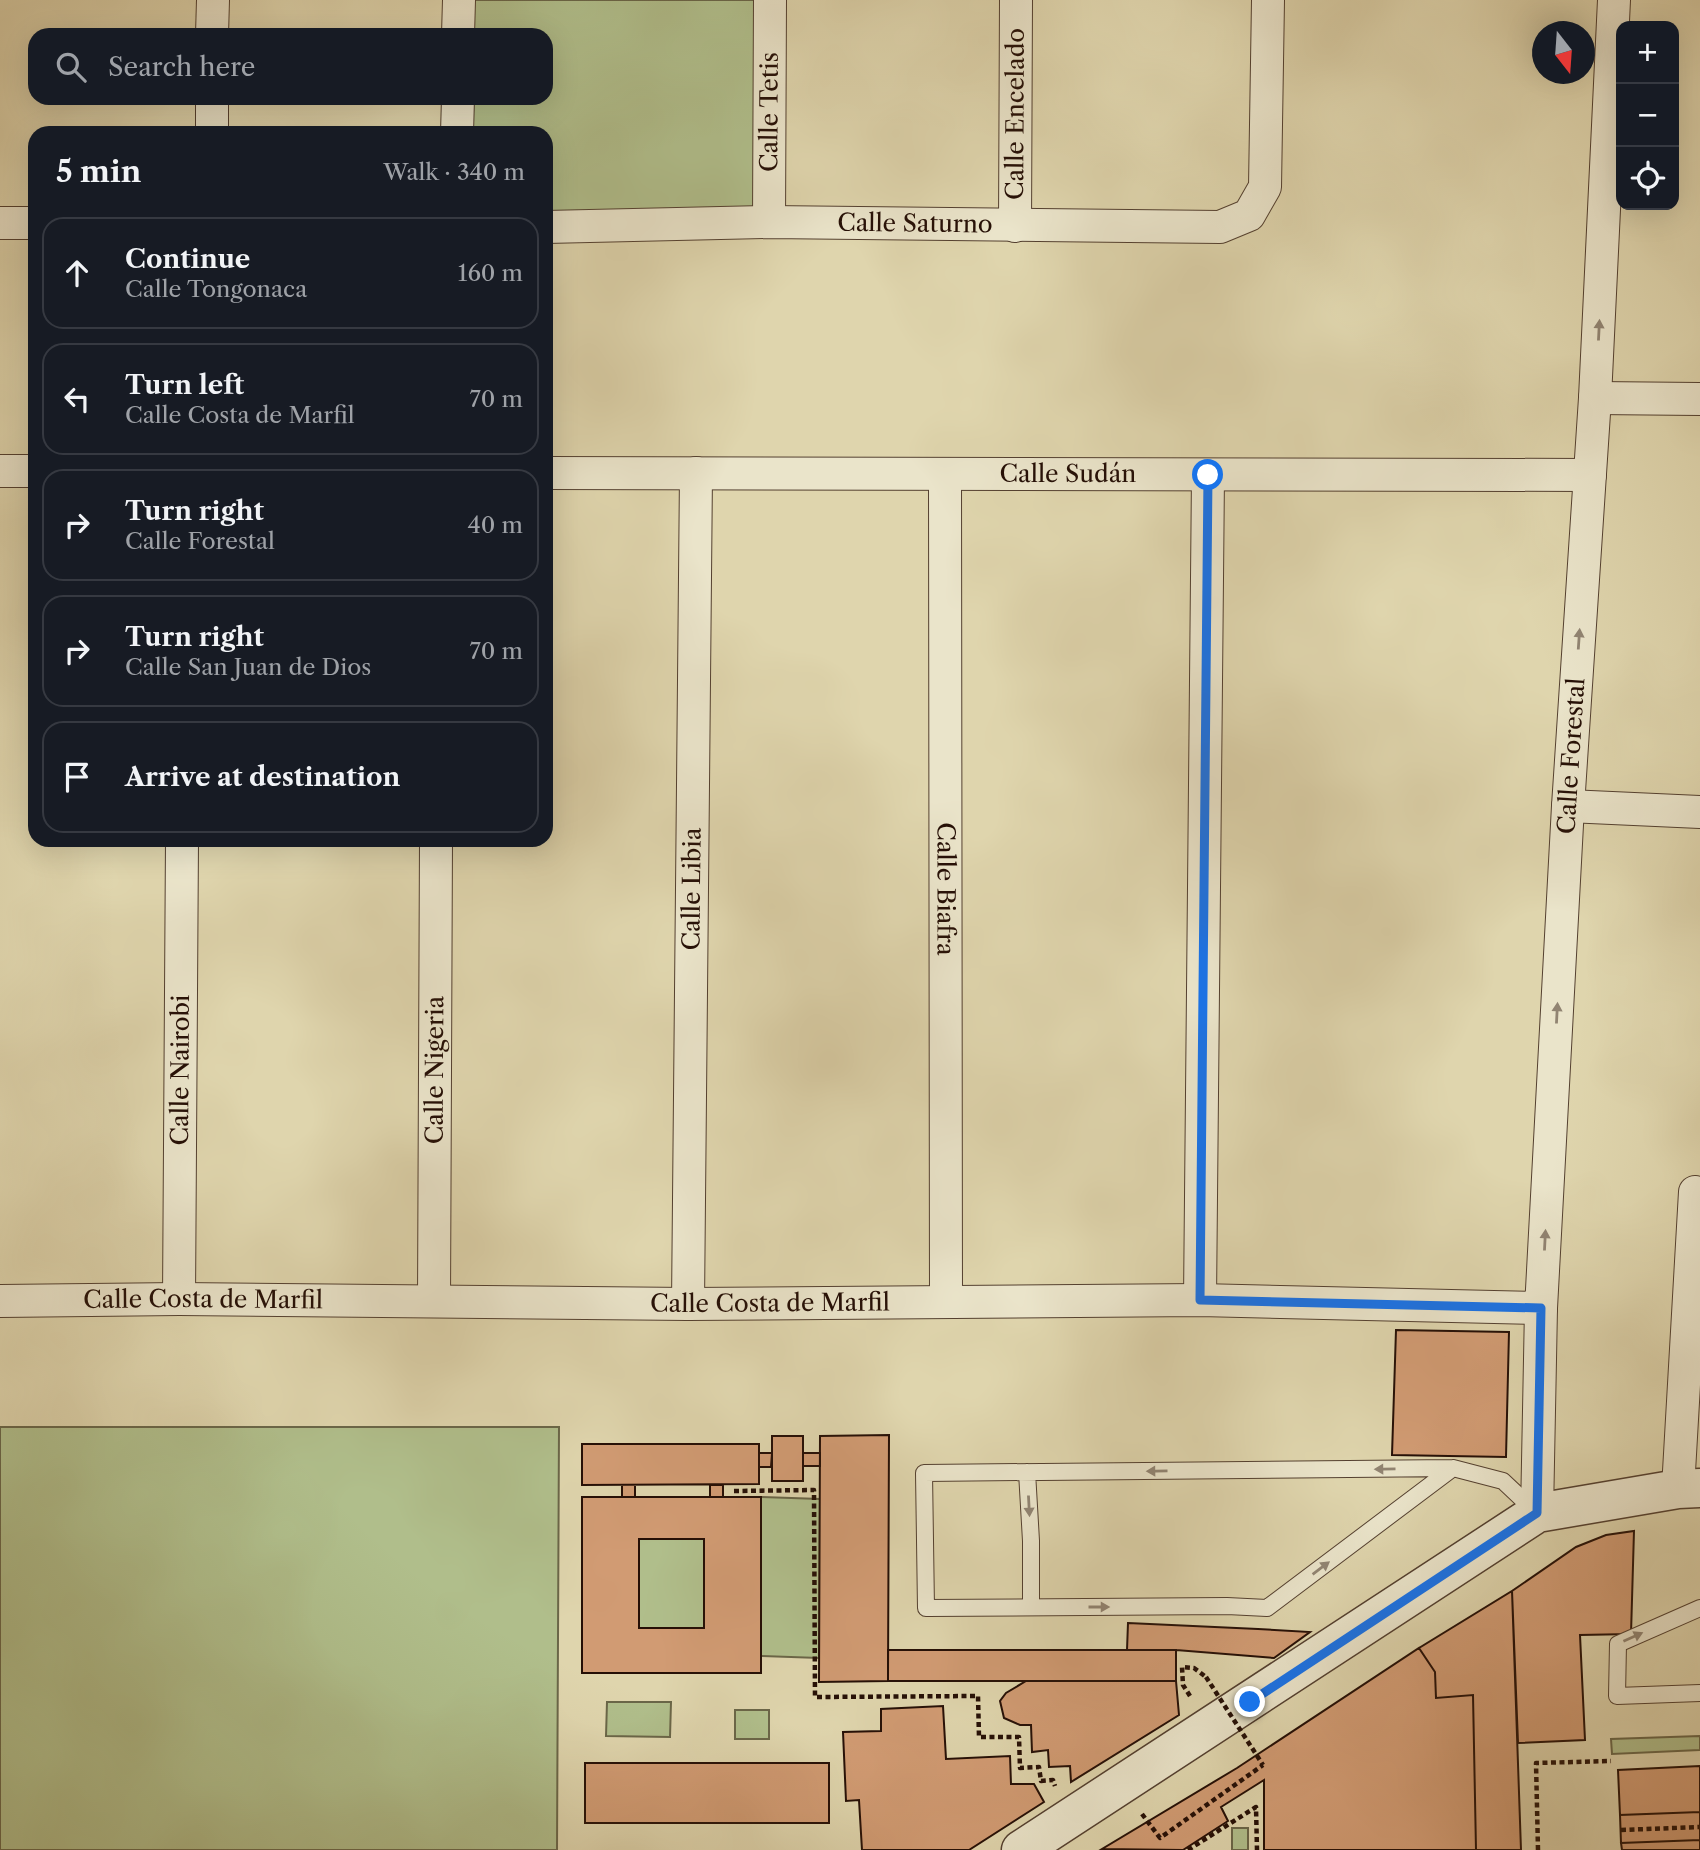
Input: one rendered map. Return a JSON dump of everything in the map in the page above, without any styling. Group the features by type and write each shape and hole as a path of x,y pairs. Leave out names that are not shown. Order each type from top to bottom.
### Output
{"street":[{"path":"212,28 213,0"},
{"path":"458,28 459,0"},
{"name":"Calle Tetis","path":"769,222 770,0"},
{"name":"Calle Encelado","path":"1015,226 1016,0"},
{"name":"Calle Saturno","path":"553,227 769,222 1220,227 1249,215 1265,187 1268,0"},
{"name":"Calle Forestal","path":"1537,1513 1541,1308 1568,806 1595,398 1614,0"},
{"path":"212,105 212,126"},
{"path":"457,126 458,105"},
{"path":"0,223 28,223"},
{"path":"1595,398 1700,399"},
{"path":"0,471 28,471"},
{"name":"Calle Sudán","path":"553,473 1590,475"},
{"name":"Calle Libia","path":"688,1304 696,473"},
{"name":"Calle Biafra","path":"945,474 946,1302"},
{"path":"1200,1300 1208,475"},
{"path":"1568,806 1700,813"},
{"name":"Calle Nairobi","path":"179,1298 182,847"},
{"name":"Calle Nigeria","path":"434,1301 436,847"},
{"path":"1021,1850 1537,1513 1689,1488 1695,1192"},
{"name":"Calle Costa de Marfil","path":"0,1301 179,1298 688,1304 1200,1300 1541,1308"}],"lane":[{"path":"1453,1468 1267,1608 926,1608 924,1473 1453,1468 1503,1481 1537,1513"},
{"path":"1027,1472 1031,1607"},
{"path":"1700,1608 1618,1644 1617,1696 1700,1693"}],"path":[{"path":"734,1491 814,1490 815,1697 978,1696 979,1737 1019,1737 1020,1768 1040,1767 1041,1780 1053,1780 1056,1790"},
{"path":"1142,1813 1160,1838 1263,1765 1206,1676 1194,1668 1182,1667 1183,1685 1194,1704"},
{"path":"1538,1850 1536,1763 1611,1761"},
{"path":"1188,1850 1256,1807 1256,1850"},
{"path":"1621,1830 1700,1827"}],"green space":[{"path":"468,0 760,0 756,228 553,225 553,126 465,126 466,105 553,105 553,28 467,28"},
{"path":"0,1427 559,1427 557,1850 0,1850"},
{"path":"761,1497 820,1499 819,1658 761,1656"},
{"path":"639,1539 704,1539 704,1628 639,1628"},
{"path":"607,1702 671,1702 670,1737 606,1736"},
{"path":"735,1710 769,1710 769,1739 735,1739"},
{"path":"1700,1736 1700,1750 1612,1754 1611,1739"},
{"path":"1232,1828 1248,1828 1248,1850 1232,1850"}],"building":[{"path":"1396,1330 1509,1332 1506,1457 1392,1455"},
{"path":"889,1435 888,1681 819,1682 820,1436"},
{"path":"772,1436 803,1436 803,1481 772,1481"},
{"path":"582,1444 759,1444 759,1484 582,1485"},
{"path":"759,1453 772,1453 771,1467 759,1467"},
{"path":"803,1453 820,1453 820,1466 803,1466"},
{"path":"622,1485 635,1485 635,1497 622,1497"},
{"path":"710,1485 723,1485 723,1497 710,1497"},
{"path":"582,1497 761,1497 761,1673 582,1673","holes":["639,1539 704,1539 704,1628 639,1628"]},
{"path":"1634,1531 1631,1634 1580,1635 1585,1740 1518,1743 1512,1591 1576,1547 1606,1535"},
{"path":"1512,1591 1521,1850 1476,1850 1473,1695 1436,1698 1435,1672 1419,1648"},
{"path":"1128,1623 1310,1632 1274,1658 1176,1650 1127,1650"},
{"path":"1419,1648 1435,1672 1436,1698 1473,1695 1476,1850 1264,1850 1264,1780 1221,1807 1228,1821 1183,1850 1102,1849 1237,1768"},
{"path":"888,1650 1176,1650 1176,1681 888,1681"},
{"path":"1026,1681 1176,1681 1179,1715 1071,1782 1070,1766 1049,1767 1048,1750 1032,1752 1031,1725 1020,1725 1004,1718 1000,1701 1006,1693"},
{"path":"943,1706 946,1759 1010,1756 1011,1784 1034,1784 1044,1802 969,1850 862,1850 859,1800 846,1801 843,1732 881,1731 881,1709"},
{"path":"585,1763 829,1763 829,1823 585,1823"},
{"path":"1700,1766 1700,1812 1620,1815 1618,1770"},
{"path":"1700,1812 1700,1840 1621,1843 1620,1815"},
{"path":"1700,1840 1700,1850 1622,1850 1621,1843"}],"route":[{"path":"1208,475 1200,1300 1541,1308 1537,1513 1250,1702"}]}
